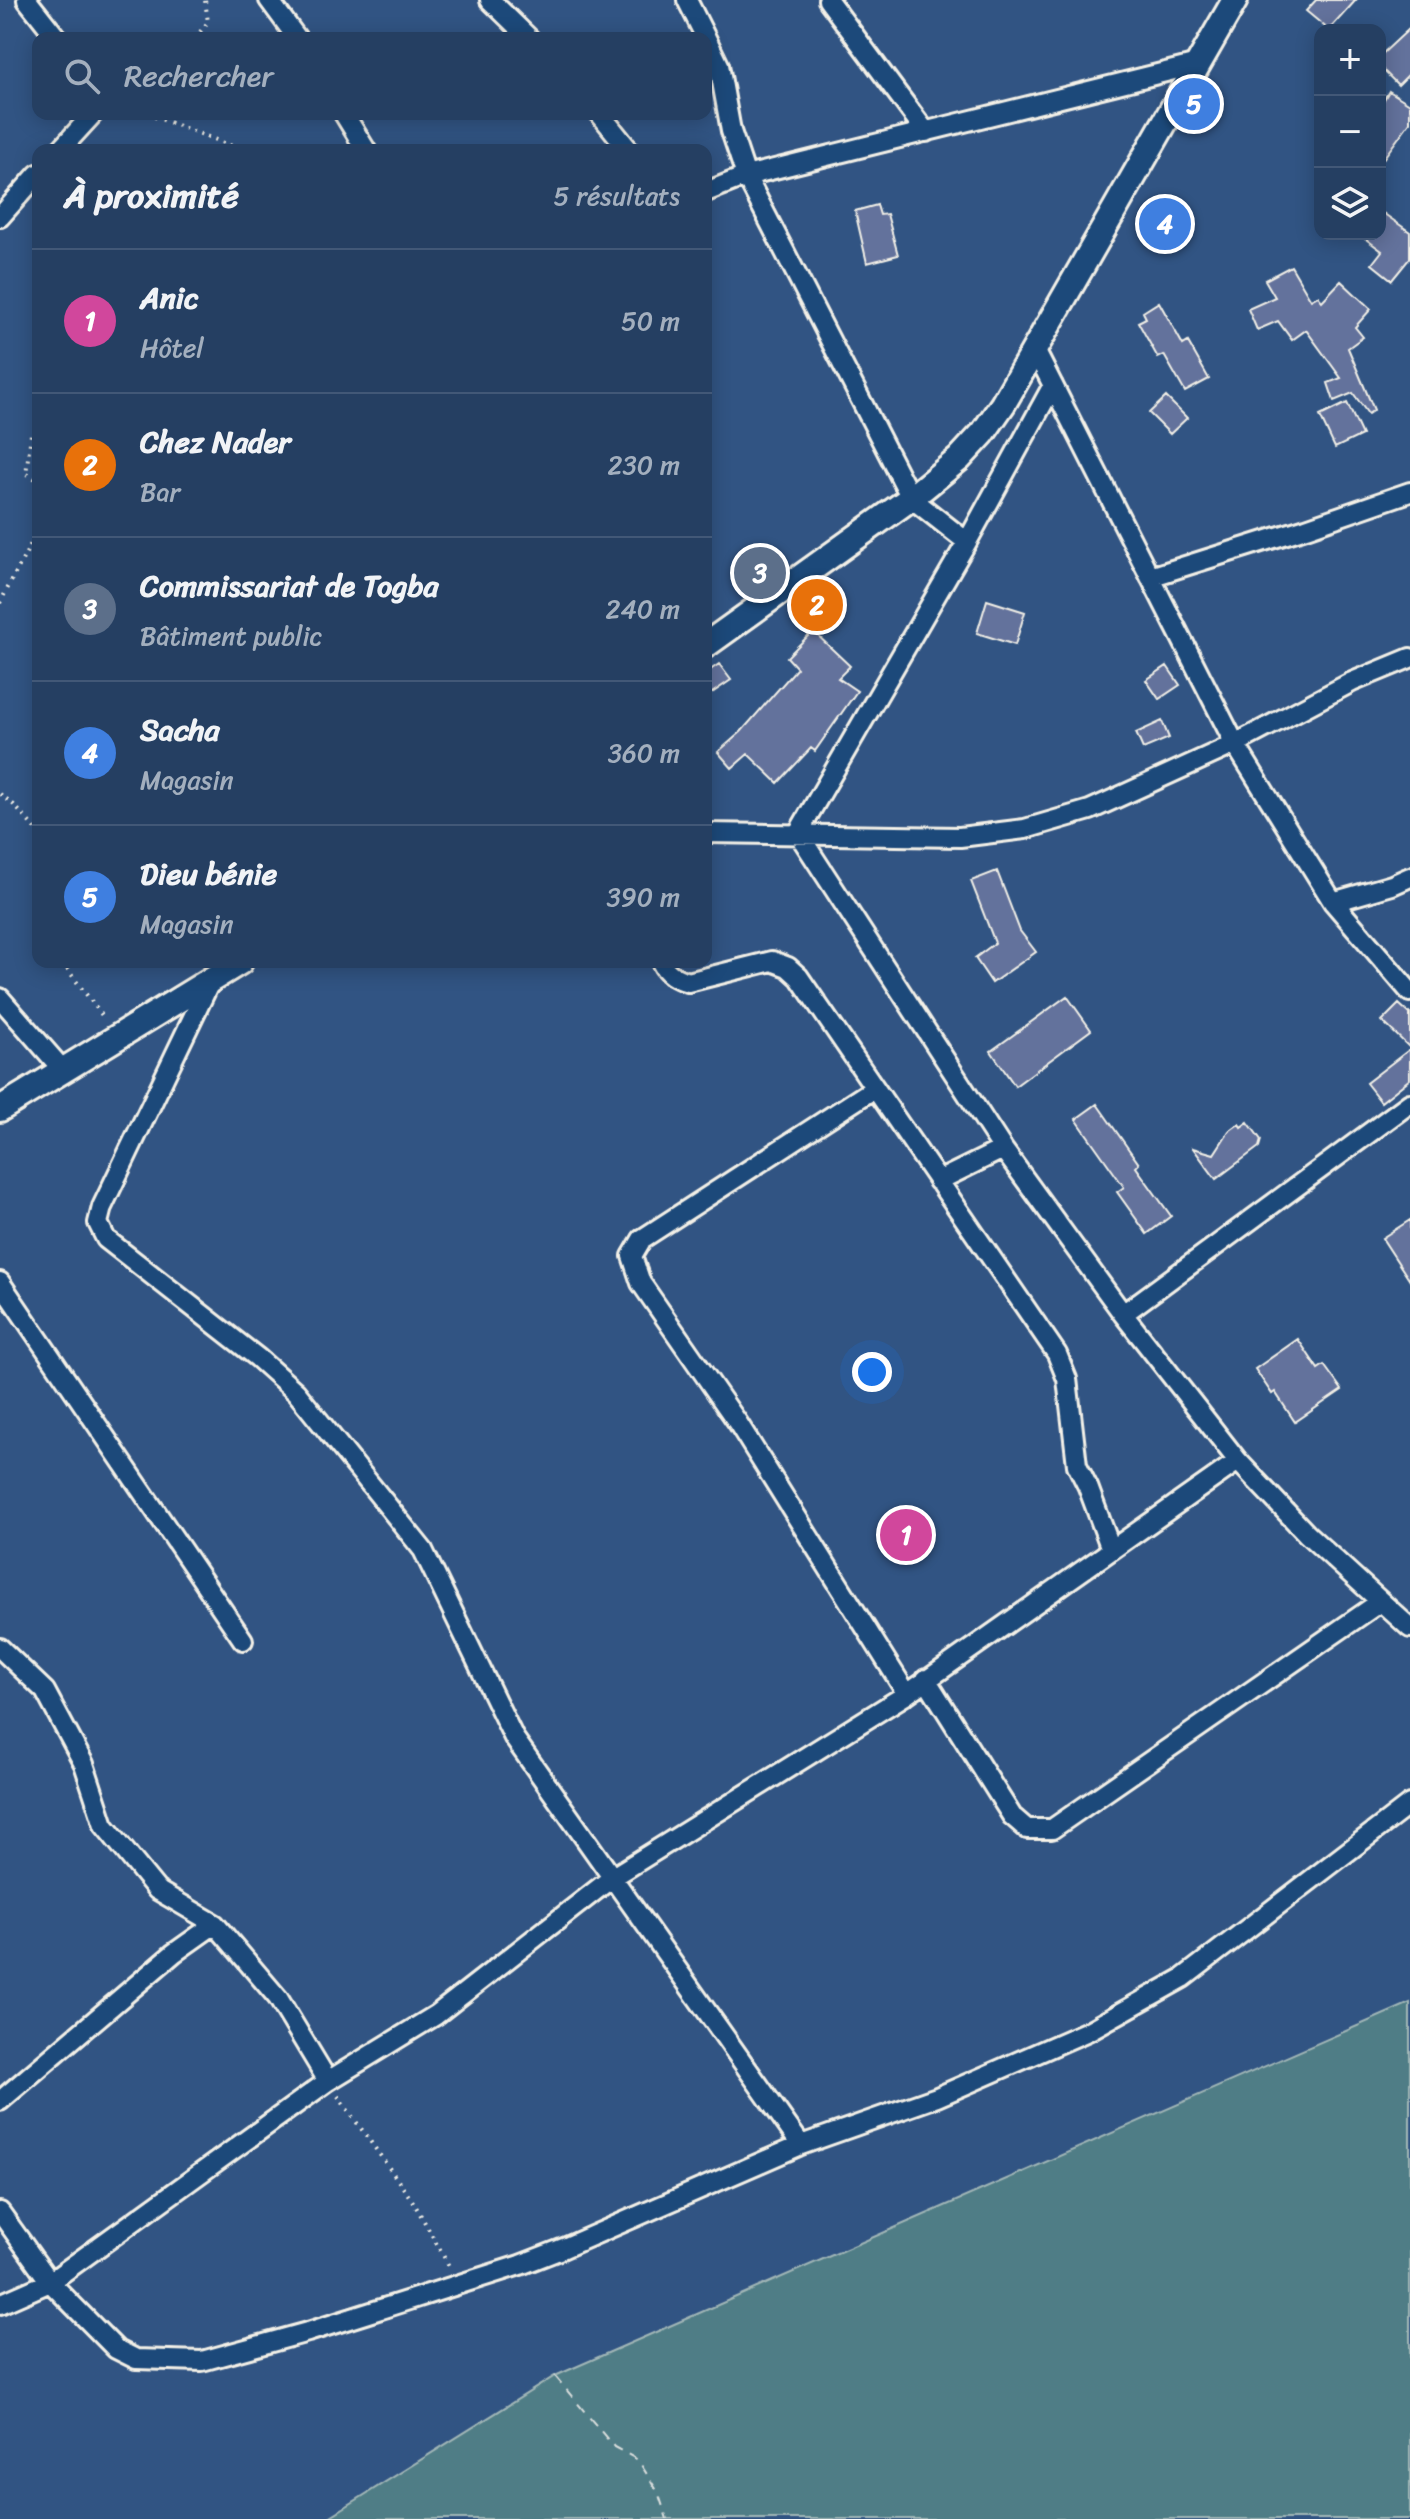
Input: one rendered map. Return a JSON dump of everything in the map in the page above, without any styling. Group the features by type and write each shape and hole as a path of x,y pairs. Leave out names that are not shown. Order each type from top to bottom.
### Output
{"street":[{"path":"27,0 52,32"},
{"path":"269,0 293,32"},
{"path":"490,0 523,32"},
{"path":"687,0 703,32"},
{"path":"828,0 926,132"},
{"path":"712,641 911,498 959,459 983,433 1035,350 1235,0"},
{"path":"712,50 719,65 731,131 746,176 911,498 967,542"},
{"path":"712,190 746,176 1198,64"},
{"path":"66,144 88,120"},
{"path":"348,120 362,144"},
{"path":"605,120 624,144"},
{"path":"0,217 32,181"},
{"path":"1035,350 1235,744 1333,902 1410,992"},
{"path":"798,833 967,542 1053,385"},
{"path":"1150,577 1410,492"},
{"path":"712,833 960,837 1025,829 1090,810 1235,744 1352,682 1410,658"},
{"path":"798,833 1003,1149 1123,1314 1238,1461 1307,1534 1410,1628"},
{"path":"1333,902 1410,877"},
{"path":"664,968 675,978 688,982 772,961 788,967 799,977 1057,1354 1067,1379 1077,1465 1111,1549"},
{"path":"0,1109 230,968"},
{"path":"211,980 102,1207 98,1223 106,1239 258,1358 296,1392 423,1550 514,1738 801,2145"},
{"path":"0,998 62,1069"},
{"path":"875,1088 642,1239 632,1256 641,1283 738,1423 907,1694"},
{"path":"1123,1314 1410,1103"},
{"path":"938,1181 1003,1149"},
{"path":"0,1282 243,1640"},
{"path":"0,2304 50,2282 328,2081 436,2015 613,1877 907,1694 1238,1461"},
{"path":"926,1679 1012,1816 1027,1829 1052,1829 1380,1602"},
{"path":"0,1648 45,1691 84,1764 104,1825 157,1890 215,1924 278,1998 328,2081"},
{"path":"0,2212 50,2282 116,2349 136,2359 202,2361 308,2332 520,2265 801,2145 937,2097 1088,2031 1183,1978 1410,1804"},
{"path":"0,2101 174,1953 215,1924"}],"path":[{"path":"200,32 208,22 205,0"},
{"path":"163,120 227,144"},
{"path":"32,434 26,474 32,477"},
{"path":"0,603 32,542"},
{"path":"0,794 32,825"},
{"path":"66,968 117,1036"},
{"path":"328,2081 414,2203 458,2283"}],"green space":[{"path":"1410,2003 1410,2519 326,2519 555,2376"}],"building":[{"path":"1316,0 1356,0 1334,24 1322,24 1306,11"},
{"path":"1410,28 1410,73 1398,85 1386,73 1386,50"},
{"path":"1389,91 1410,104 1410,122 1386,155 1386,96"},
{"path":"877,205 880,215 887,214 898,255 867,263 855,211"},
{"path":"1386,215 1410,232 1410,258 1392,280 1372,264 1382,251 1367,240 1386,240"},
{"path":"1291,266 1311,300 1318,296 1322,301 1341,281 1371,309 1355,327 1363,337 1348,348 1374,410 1368,414 1353,393 1334,401 1328,383 1341,378 1306,330 1292,340 1278,321 1257,330 1248,309 1275,297 1265,280"},
{"path":"1159,302 1183,345 1188,342 1209,379 1185,392 1164,355 1158,358 1138,322 1146,318 1143,312"},
{"path":"1166,397 1187,418 1170,434 1149,413"},
{"path":"1347,403 1362,435 1335,448 1320,416"},
{"path":"987,600 1025,612 1015,645 977,633"},
{"path":"813,631 850,666 838,678 857,691 815,751 811,748 778,783 748,754 732,768 718,752 741,732 797,668 787,657"},
{"path":"719,664 731,680 712,693 712,669"},
{"path":"1167,666 1180,685 1159,699 1146,680"},
{"path":"1162,721 1169,738 1143,749 1136,733"},
{"path":"997,871 1020,931 1036,952 992,983 975,958 995,943 971,881"},
{"path":"1067,996 1091,1030 1015,1086 991,1051"},
{"path":"1399,1004 1410,1014 1410,1048 1382,1021"},
{"path":"1410,1049 1410,1079 1381,1102 1366,1083"},
{"path":"1097,1104 1171,1216 1147,1234 1117,1192 1124,1187 1076,1119"},
{"path":"1248,1122 1261,1140 1259,1147 1216,1179 1193,1148 1214,1154 1229,1131"},
{"path":"1410,1220 1410,1281 1382,1238"},
{"path":"1298,1339 1318,1369 1324,1365 1342,1390 1295,1422 1255,1369"}],"ferry route":[{"path":"555,2376 614,2447 638,2460 658,2492 667,2519"}],"place":[{"name":"Dieu bénie","path":"1194,104"},
{"name":"Sacha","path":"1165,224"},
{"name":"Commissariat de Togba","path":"760,573"},
{"name":"Chez Nader","path":"817,605"},
{"name":"Anic","path":"906,1535"}]}
